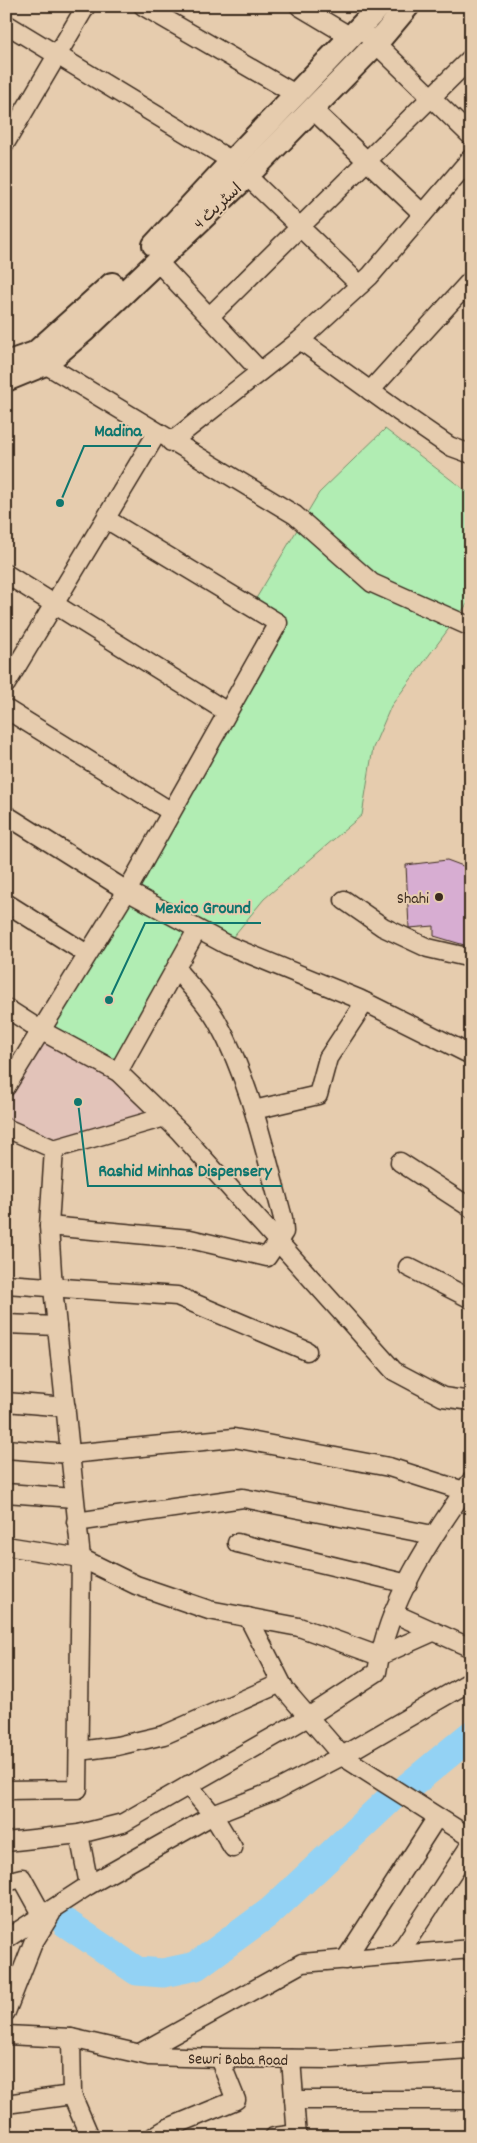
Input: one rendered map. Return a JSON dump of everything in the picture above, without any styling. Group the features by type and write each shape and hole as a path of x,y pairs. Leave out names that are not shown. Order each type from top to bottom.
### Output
{"main road":[{"name":"اسٹریٹ 4","path":"304,102 355,33 380,6"},
{"name":"اسٹریٹ 4","path":"6,380 46,364 85,330 157,261 240,168 304,102 376,44 408,6"},
{"name":"اسٹریٹ 4","path":"6,363 35,352 240,168"}],"street":[{"path":"9,130 58,54 86,6"},
{"path":"142,6 304,102 423,214"},
{"path":"299,6 376,44 471,136"},
{"path":"6,24 58,54 240,168 360,285"},
{"path":"210,316 471,58"},
{"path":"6,684 106,519 164,437 260,371 300,340 370,276 471,158"},
{"path":"157,261 260,371"},
{"path":"370,391 471,280"},
{"path":"300,340 449,446 471,454"},
{"path":"46,364 295,515 372,583 471,627"},
{"path":"6,1087 127,891 170,811 278,623 106,519"},
{"path":"6,574 227,712"},
{"path":"6,710 170,811"},
{"path":"6,815 127,891 227,946 365,1002 471,1055"},
{"path":"344,900 383,927 428,948 471,958"},
{"path":"6,903 87,954"},
{"path":"118,1072 197,930"},
{"path":"49,1226 190,1239 267,1257 284,1232 283,1218 254,1110 235,1058 218,1022 176,969"},
{"path":"254,1110 318,1094 328,1058 365,1002"},
{"path":"6,1008 42,1031 118,1072 165,1118 394,1371 443,1398 471,1401"},
{"path":"6,1128 54,1148 165,1118"},
{"path":"6,1790 78,1789 81,1558 53,1288 49,1226 54,1148"},
{"path":"400,1162 471,1208"},
{"path":"408,1267 471,1299"},
{"path":"6,1284 177,1296 307,1351"},
{"path":"6,1324 57,1326"},
{"path":"6,1402 66,1407"},
{"path":"6,1449 70,1454 234,1438 389,1467 467,1486 433,1535 393,1614 387,1627 379,1656 377,1672 308,1717 123,1823 79,1834 6,1842"},
{"path":"6,1493 74,1498"},
{"path":"76,1522 243,1498 433,1535"},
{"path":"237,1543 408,1584"},
{"path":"6,1546 81,1558 136,1585 209,1610 299,1627 379,1656 433,1632"},
{"path":"393,1614 471,1648"},
{"path":"248,1617 284,1690 342,1756 471,1838"},
{"path":"6,1939 88,1885 213,1815 277,1790 342,1756 471,1681"},
{"path":"79,1751 117,1746 164,1735 281,1683"},
{"path":"188,1785 213,1815 233,1848"},
{"path":"345,1960 437,1817"},
{"path":"79,1834 88,1885"},
{"path":"398,1955 471,1844"},
{"path":"6,1882 22,1878 49,1912"},
{"path":"6,2012 10,1995 49,1912"},
{"path":"140,2053 302,1963 471,1949"},
{"name":"Sewri Baba Road","path":"6,2035 71,2038 149,2056 332,2059 471,2050"},
{"path":"71,2038 72,2095 90,2137"},
{"path":"165,2134 236,2100 219,2058"},
{"path":"274,2137 297,2136 291,2059"},
{"path":"6,2104 72,2095"},
{"path":"294,2100 471,2100"}],"shaded area":[{"path":"43,1032 118,1072 165,1117 54,1149 6,1128 6,1087"}],"green space":[{"path":"385,429 471,495 471,599 391,706 373,748 362,815 264,899 227,944 129,891 277,623 251,607 319,493"},
{"path":"127,892 195,931 115,1071 43,1032"}],"building":[{"name":"Shahi","path":"447,860 471,869 471,947 434,936 434,926 409,928 406,865"}],"waterway":[{"path":"408,1787 471,1735"},
{"path":"66,1923 137,1971 163,1973 196,1966 271,1911 389,1800"}],"place":[{"name":"Madina","path":"60,503"},
{"name":"Shahi","path":"439,897"},
{"name":"Mexico Ground","path":"109,1000"},
{"name":"Rashid Minhas Dispensery","path":"78,1102"}]}
